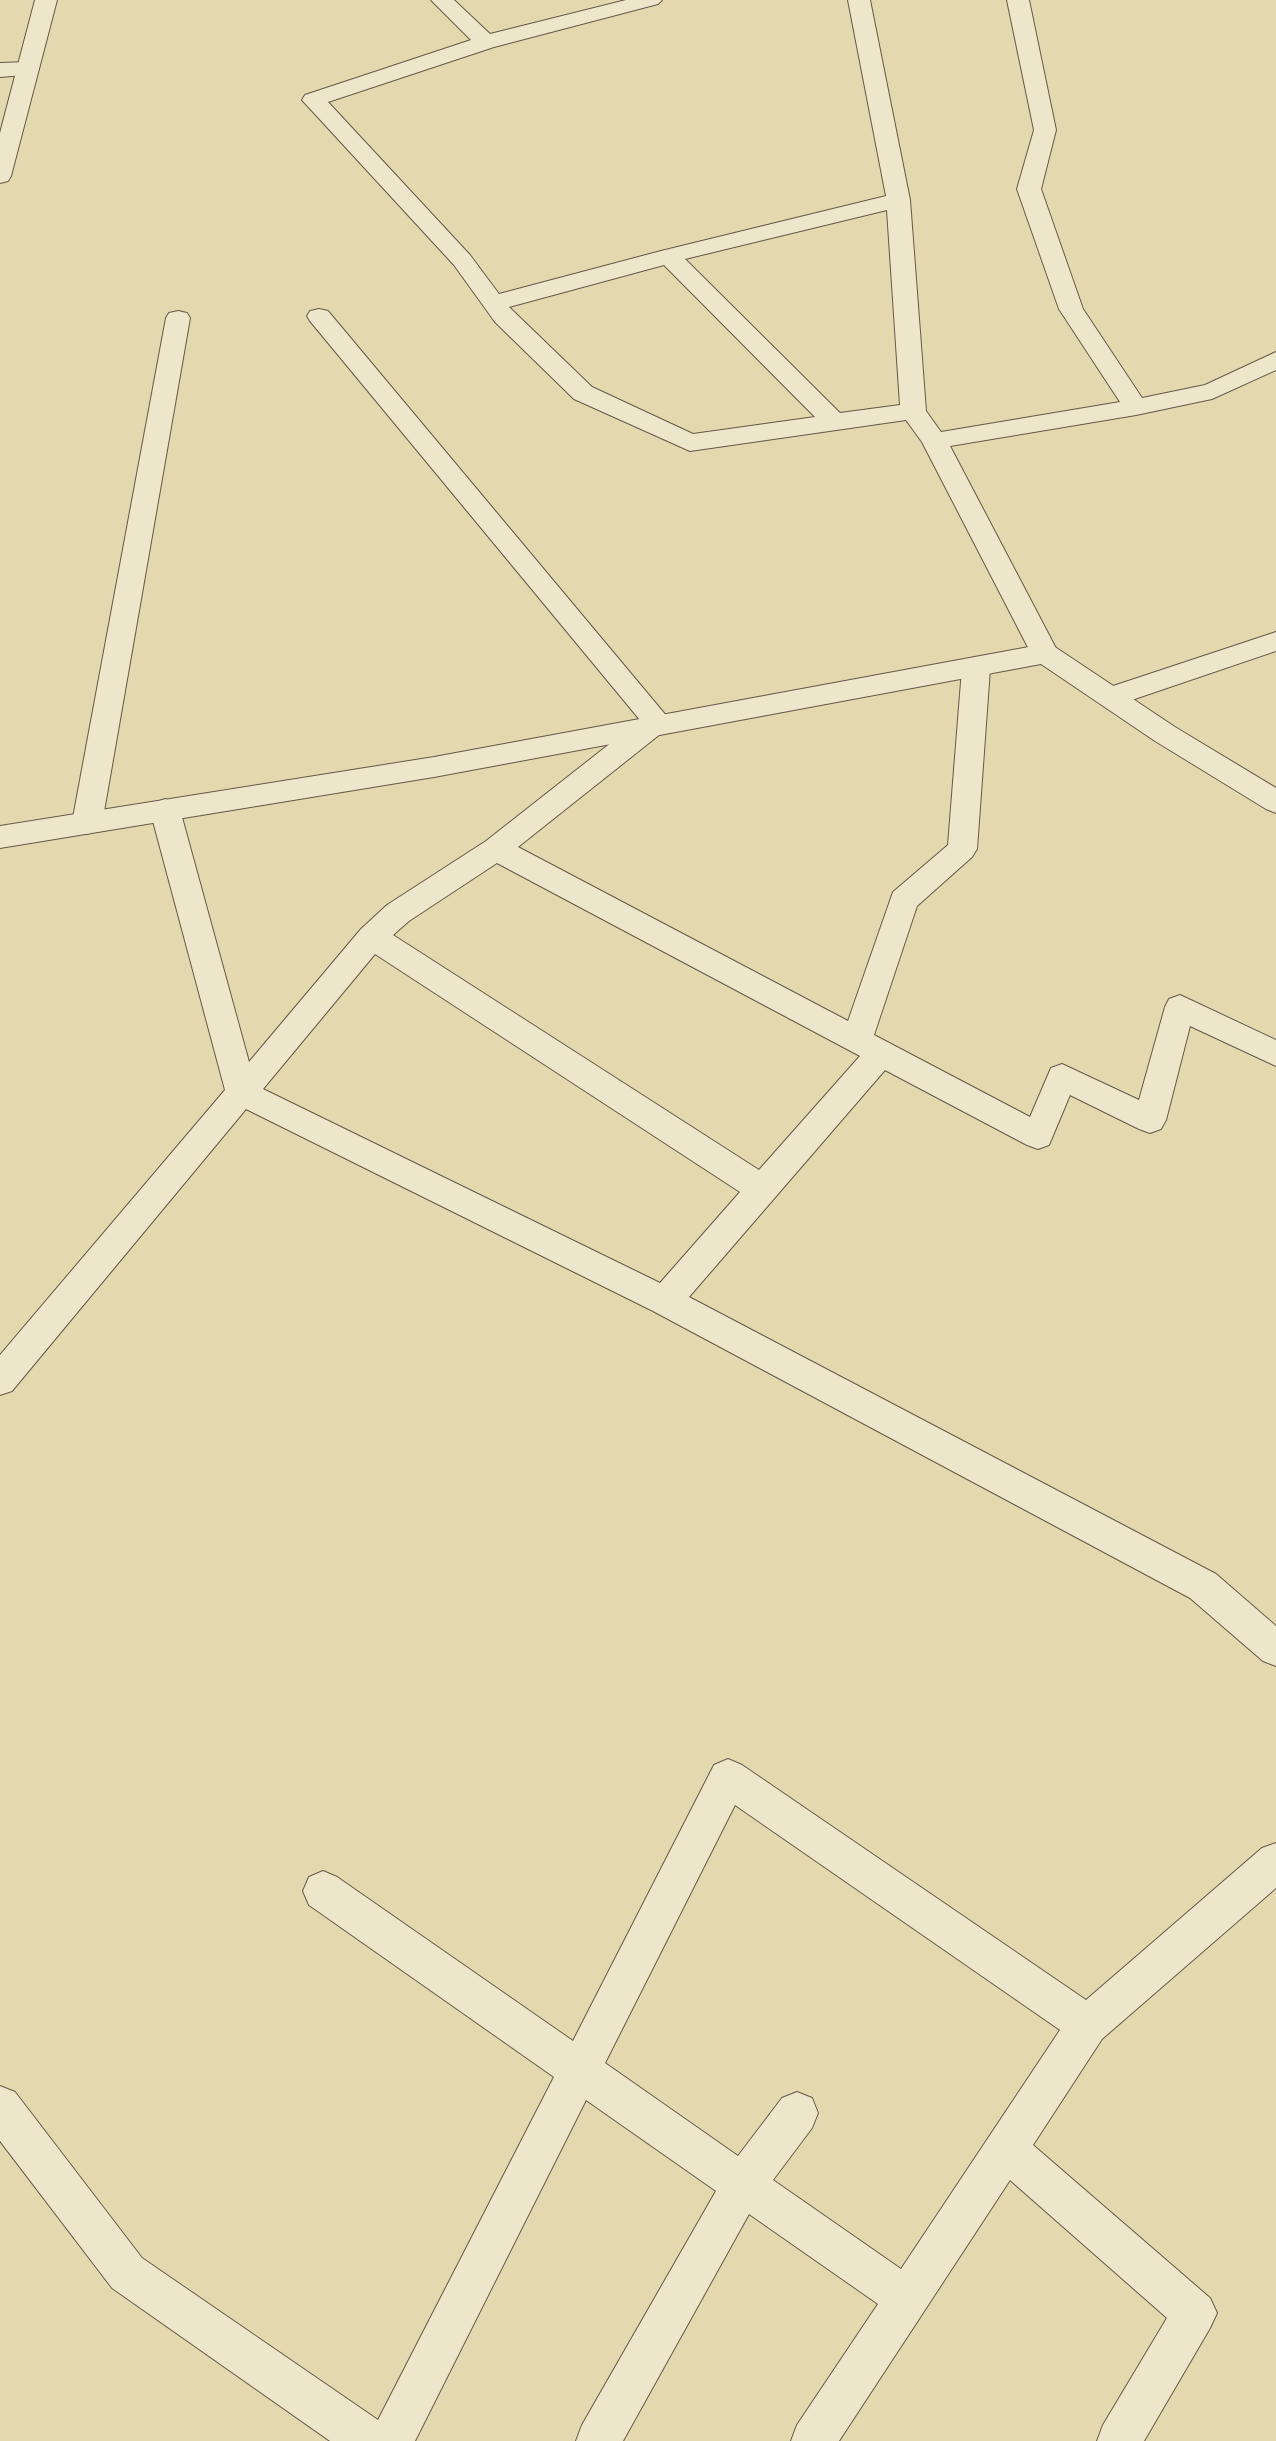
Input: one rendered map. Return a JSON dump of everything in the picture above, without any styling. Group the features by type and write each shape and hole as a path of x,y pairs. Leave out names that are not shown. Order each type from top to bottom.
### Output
{"street":[{"path":"0,177 4,145 28,69 46,0"},
{"path":"442,0 486,42"},
{"path":"651,0 486,42 313,100 462,260 504,317 583,393 690,443 913,411"},
{"path":"859,0 898,200 913,411 934,441 1045,654 1165,734 1276,802"},
{"path":"1018,0 1045,130 1029,189 1071,309 1136,407"},
{"path":"0,70 28,69"},
{"path":"494,303 669,256 898,200"},
{"path":"669,256 834,422"},
{"path":"319,316 655,726"},
{"path":"87,823 178,318"},
{"path":"934,441 1136,407 1212,391 1276,360"},
{"path":"1111,698 1276,641"},
{"path":"0,837 434,767 976,669 1045,654"},
{"path":"665,1301 761,1188 869,1047 904,900 962,849 976,669"},
{"path":"0,1380 372,937 398,913 496,849 655,726"},
{"path":"165,810 241,1092 351,1144 665,1301 1203,1586 1276,1649"},
{"path":"496,849 1038,1136 1062,1077 1150,1120 1180,1007 1276,1054"},
{"path":"372,937 761,1188"},
{"path":"391,2441 728,1778 1088,2025"},
{"path":"813,2441 1088,2025 1276,1862"},
{"path":"323,1891 907,2299"},
{"path":"0,2107 127,2274 369,2441"},
{"path":"598,2441 743,2184 797,2113"},
{"path":"1006,2149 1196,2313 1119,2441"}]}
